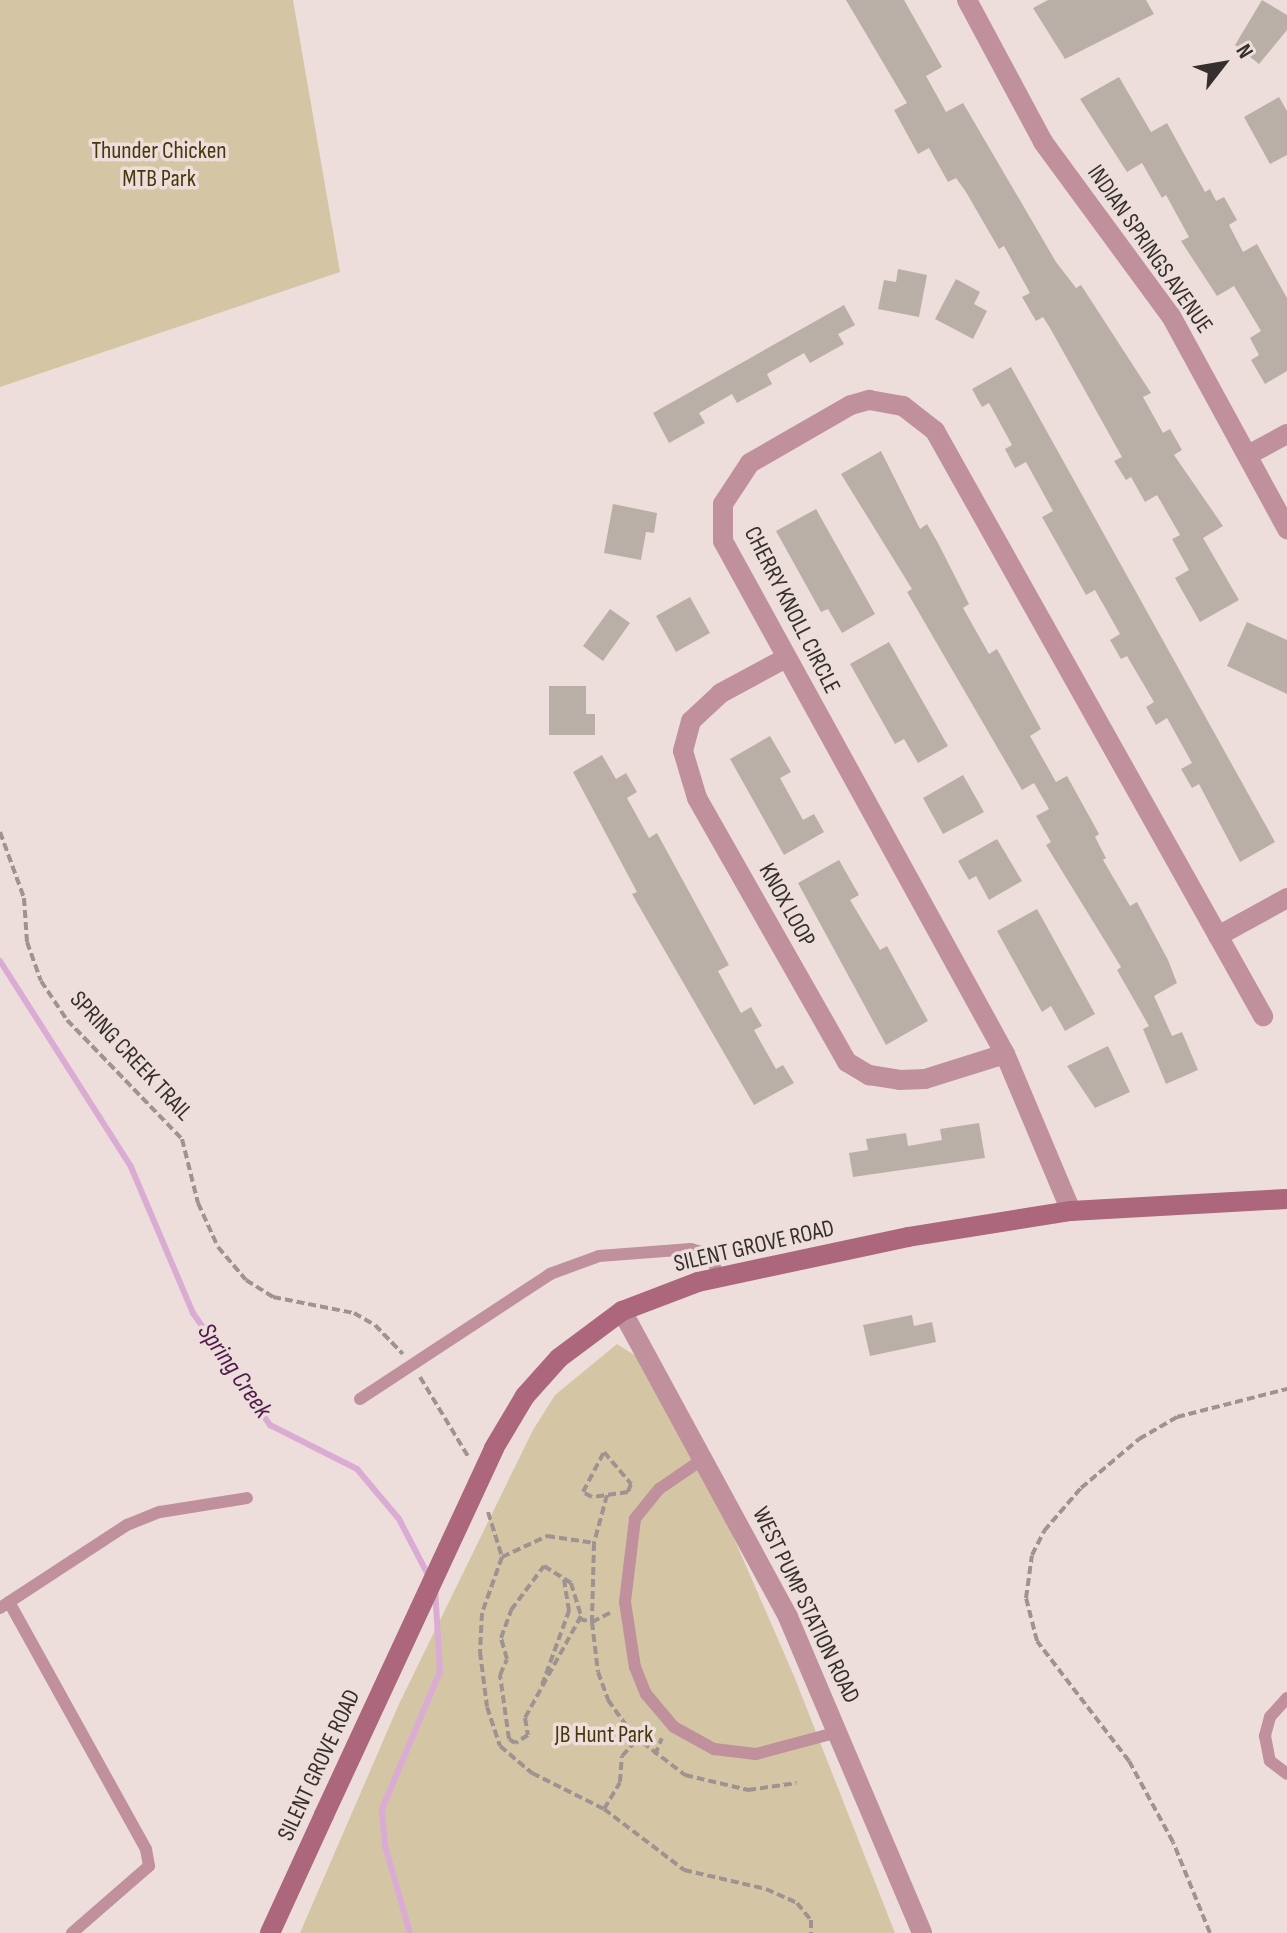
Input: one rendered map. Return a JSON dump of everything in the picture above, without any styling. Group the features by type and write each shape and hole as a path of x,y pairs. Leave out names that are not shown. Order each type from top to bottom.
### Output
{"street":[{"name":"INDIAN SPRINGS AVENUE","path":"967,0 1043,142 1171,316 1287,529"},
{"name":"CHERRY KNOLL CIRCLE","path":"1071,1211 1005,1054 723,541 723,504 733,482 750,463 851,405 869,400 903,406 935,431 1263,1016"},
{"path":"1248,455 1287,434"},
{"name":"KNOX LOOP","path":"786,658 721,693 691,721 683,751 687,774 712,825 847,1062 869,1075 899,1080 925,1079 1005,1054"},
{"path":"1218,936 1287,898"},
{"name":"SILENT GROVE ROAD","path":"270,1933 494,1448 525,1396 559,1358 622,1311 718,1278 908,1237 1071,1211 1287,1199"},
{"name":"WEST PUMP STATION ROAD","path":"622,1311 788,1617 922,1933"}],"lane":[{"path":"360,1399 550,1274 599,1256 691,1249 712,1255 718,1278"},
{"path":"703,1459 659,1489 635,1519 625,1602 635,1667 646,1694 674,1727 714,1749 756,1754 838,1732"},
{"path":"72,1933 149,1866 146,1849 4,1605 127,1525 160,1512 247,1498"},
{"path":"1287,1698 1270,1717 1265,1736 1270,1761 1287,1774"}],"path":[{"name":"SPRING CREEK TRAIL","path":"0,832 24,898 27,942 41,981 67,1020 182,1139 198,1203 218,1247 246,1280 273,1297 354,1313 375,1325 411,1365 443,1409 473,1465"},
{"path":"1210,1933 1151,1802 1129,1761 1037,1641 1026,1598 1032,1555 1044,1531 1081,1488 1139,1439 1177,1417 1287,1389"},
{"path":"604,1452 628,1480 630,1488 624,1493 592,1497 583,1492 604,1452"},
{"path":"486,1504 502,1557 482,1613 480,1652 487,1707 500,1746 532,1773 604,1809 684,1870 766,1889 797,1903 811,1920 811,1933"},
{"path":"502,1557 547,1536 594,1543"},
{"path":"551,1566 571,1583 579,1619 525,1718 528,1735 515,1743 509,1739 500,1675 507,1659 501,1638 511,1610 535,1573 551,1566"},
{"path":"539,1695 569,1611 563,1576"},
{"path":"579,1619 592,1622"},
{"path":"604,1809 620,1782 622,1756 638,1739"}],"green space":[{"name":"Thunder Chicken MTB Park","path":"0,0 293,0 340,272 0,387"},
{"name":"JB Hunt Park","path":"617,1344 642,1360 699,1458 794,1676 895,1933 300,1933 399,1704 533,1430 555,1395"}],"building":[{"path":"846,0 904,0 942,67 926,76 946,112 963,103 1056,262 1076,288 1081,285 1151,393 1143,397 1163,433 1170,429 1182,450 1174,455 1223,526 1203,538 1239,600 1200,622 1175,578 1189,570 1172,539 1180,535 1157,495 1145,502 1131,477 1126,480 1114,461 1122,457 1050,328 1043,317 1036,321 1022,297 1030,293 1004,246 999,249 966,192 956,178 948,182 929,148 918,154 894,110 907,103"},
{"path":"1048,0 1146,0 1154,14 1065,59 1033,8"},
{"path":"1262,0 1287,15 1287,30 1259,64 1235,45"},
{"path":"1119,77 1151,132 1167,123 1205,192 1210,189 1216,201 1224,197 1237,220 1229,225 1243,252 1257,244 1287,298 1287,371 1265,384 1251,360 1259,355 1250,338 1261,331 1234,286 1217,296 1181,241 1189,237 1166,195 1162,198 1142,163 1127,172 1080,99"},
{"path":"1279,97 1287,111 1287,155 1270,164 1244,117"},
{"path":"898,269 927,275 919,317 878,309 884,280 896,282"},
{"path":"956,279 980,292 974,304 987,311 973,339 935,319"},
{"path":"844,305 855,325 838,334 844,344 810,363 804,353 767,374 772,384 737,403 732,394 699,413 705,423 669,443 653,413"},
{"path":"1011,367 1275,842 1240,862 1199,784 1192,788 1181,769 1192,763 1167,718 1156,725 1146,707 1154,702 1127,656 1121,659 1110,640 1120,634 1095,590 1086,595 1042,517 1053,511 1026,462 1015,468 1005,449 1012,445 989,403 982,407 972,389"},
{"path":"881,451 920,529 927,524 938,543 969,604 963,608 989,654 997,649 1041,729 1030,736 1056,782 1067,776 1099,834 1095,837 1106,858 1103,860 1130,906 1137,902 1168,960 1177,983 1154,996 1172,1036 1182,1032 1198,1070 1166,1084 1143,1029 1149,1026 1117,970 1121,967 1046,845 1051,842 1036,816 1049,809 1034,783 1022,790 907,592 912,589 841,474"},
{"path":"613,504 657,513 654,533 646,532 641,560 604,553"},
{"path":"816,509 875,614 842,633 828,609 821,612 776,531"},
{"path":"690,597 710,633 676,652 656,616"},
{"path":"610,609 630,623 603,661 583,646"},
{"path":"1247,622 1287,640 1287,694 1227,666"},
{"path":"889,642 948,746 918,763 904,739 895,744 850,664"},
{"path":"549,686 586,686 586,714 595,714 595,735 549,735"},
{"path":"770,736 791,772 780,778 803,820 814,814 824,832 784,855 730,759"},
{"path":"602,755 616,779 626,773 637,792 627,798 649,838 657,833 729,965 718,971 741,1013 751,1007 762,1026 754,1030 776,1069 783,1065 794,1083 754,1105 632,894 637,892 573,772"},
{"path":"963,775 984,812 943,834 923,798"},
{"path":"997,839 1022,881 989,900 976,876 969,880 958,861"},
{"path":"839,860 859,895 850,900 880,950 887,946 928,1021 886,1045 798,883"},
{"path":"1037,909 1095,1014 1065,1031 1051,1006 1042,1012 997,931"},
{"path":"1108,1046 1130,1092 1095,1108 1067,1066"},
{"path":"979,1123 985,1158 853,1177 849,1153 868,1150 866,1139 906,1133 908,1146 942,1140 940,1129"},
{"path":"912,1315 914,1326 932,1322 936,1342 870,1356 863,1325"}],"waterway":[{"name":"Spring Creek","path":"0,961 131,1167 193,1313 270,1425 357,1469 399,1519 428,1575"},
{"name":"Spring Creek","path":"410,1933 385,1846 382,1809 440,1672 435,1589"}]}
